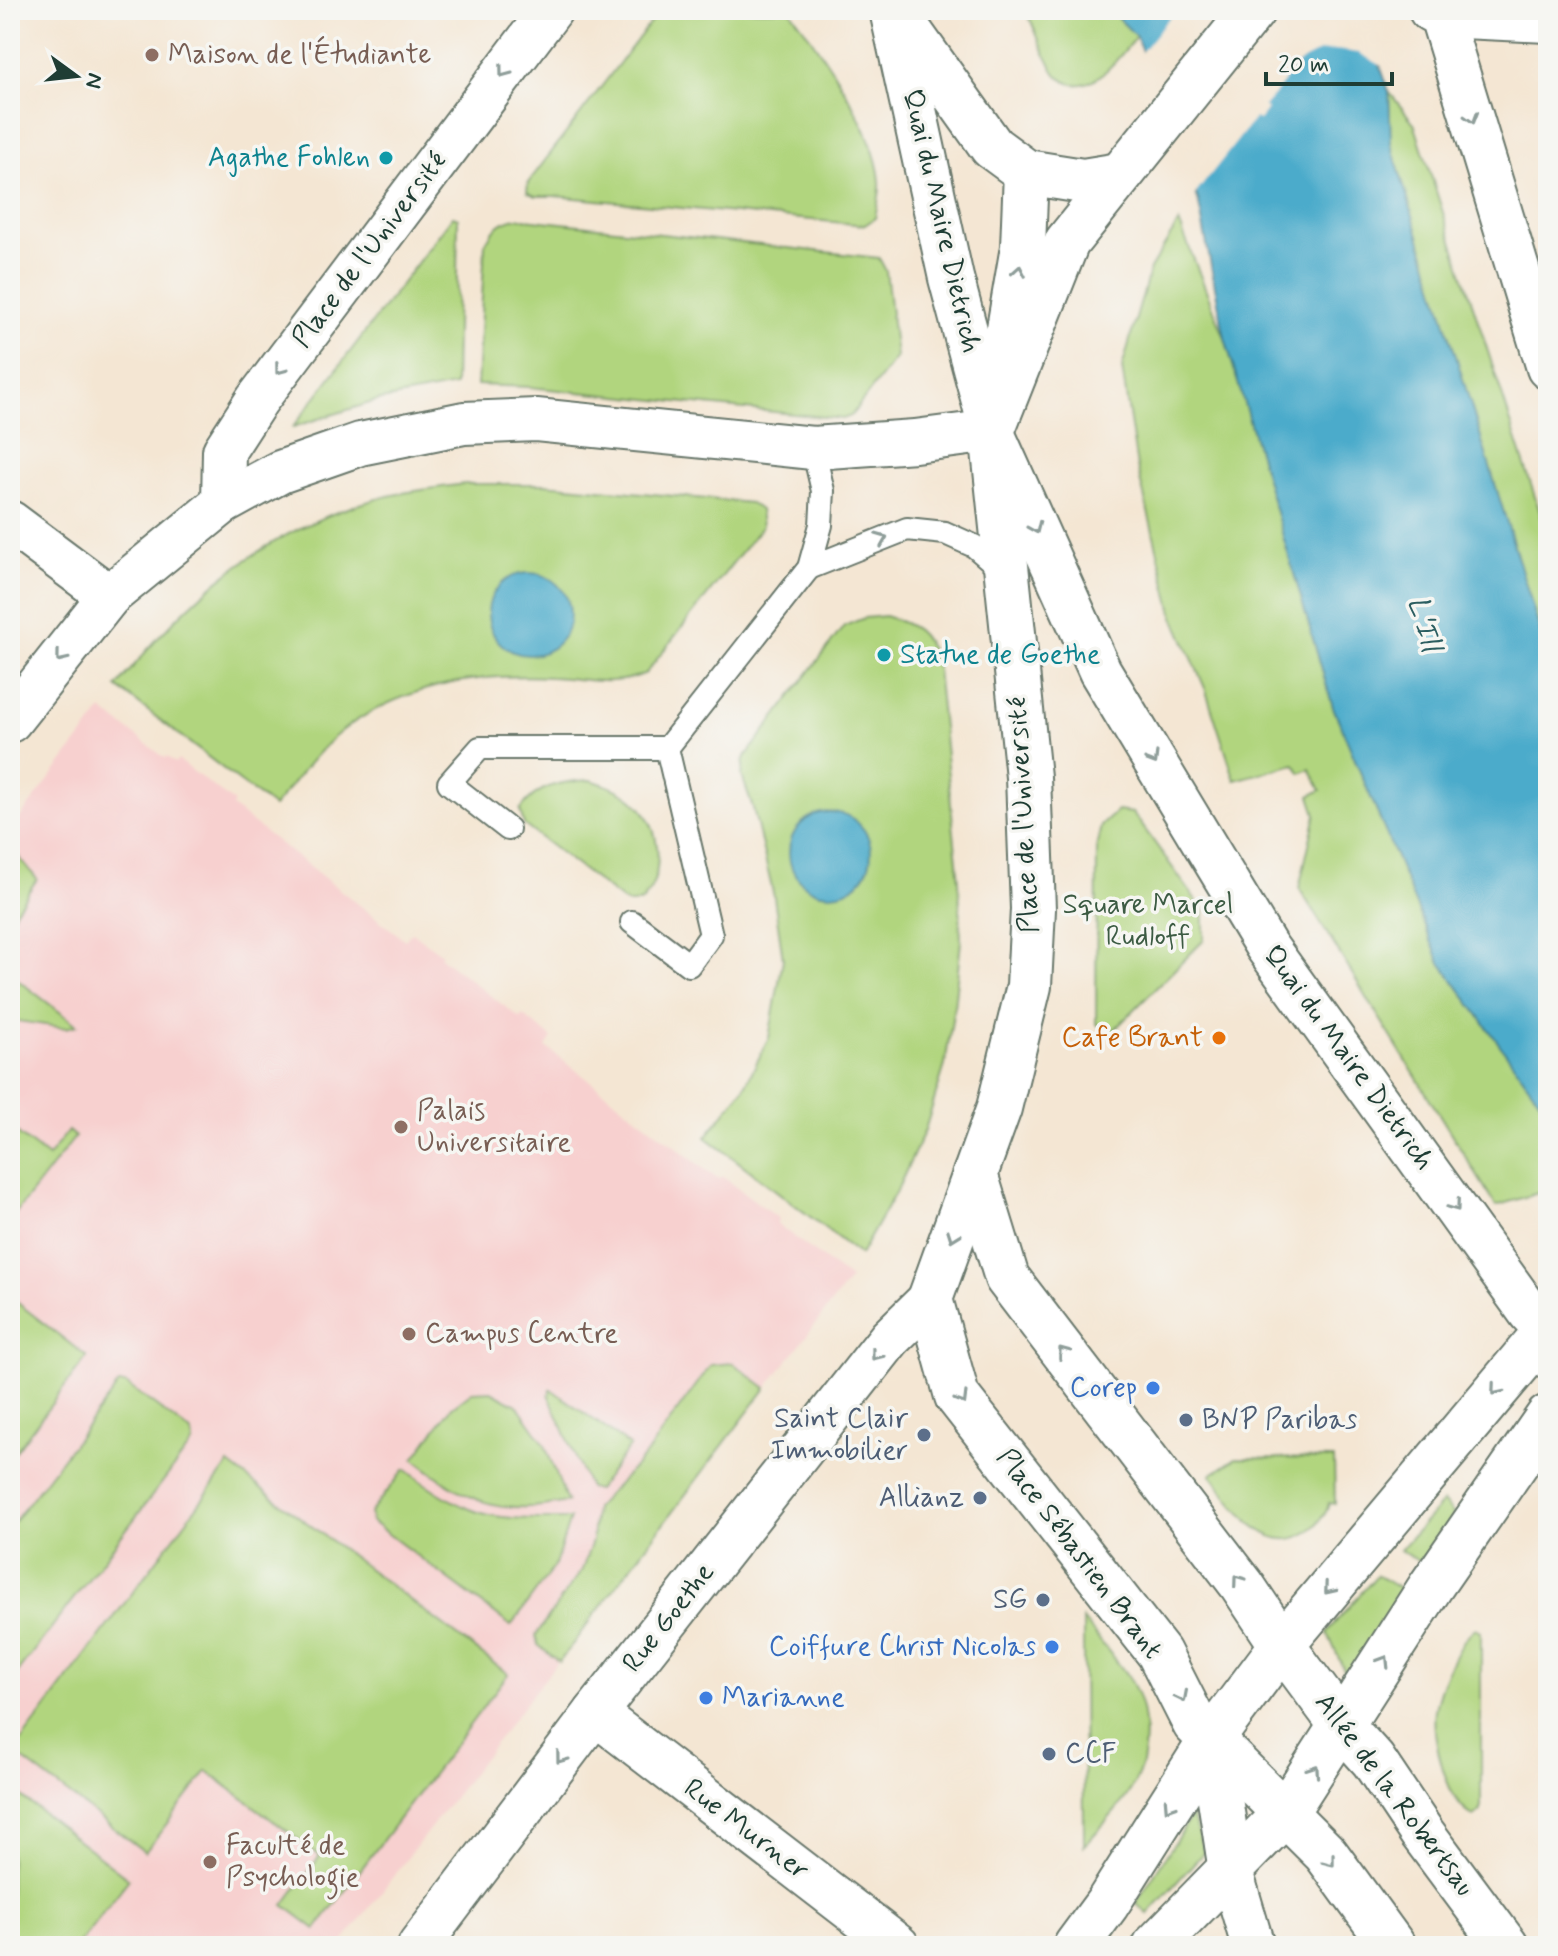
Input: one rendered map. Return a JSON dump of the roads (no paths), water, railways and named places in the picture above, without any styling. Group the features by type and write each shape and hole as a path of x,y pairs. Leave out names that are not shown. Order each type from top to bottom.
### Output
{"street":[{"name":"Place de l'Université","path":"223,503 224,451 257,400 551,10"},
{"name":"Quai du Maire Dietrich","path":"893,10 992,147 1026,172 1083,181 1120,175"},
{"name":"Quai du Maire Dietrich","path":"893,10 951,278 992,431 1100,671 1266,946 1530,1313 1547,1330"},
{"path":"10,721 109,596 223,503 280,472 360,444 464,423 542,420 813,448 915,441 992,431 1067,242 1253,10"},
{"path":"1548,21 1435,13 1548,368"},
{"name":"Quai du Maire Dietrich","path":"992,431 1023,247 1026,172"},
{"name":"Place de l'Université","path":"930,1299 999,1108 1029,986 1033,909 1028,777 992,431"},
{"path":"10,522 109,596"},
{"path":"975,1174 1007,1278 1242,1585 1282,1645"},
{"name":"Rue Goethe","path":"419,1946 595,1713 890,1338 930,1299"},
{"name":"Place Sébastien Brant","path":"930,1299 957,1396 1159,1653 1195,1724 1211,1740"},
{"path":"1076,1946 1107,1904 1211,1740 1282,1645 1547,1330"},
{"path":"1155,1946 1285,1813 1431,1586 1548,1417"},
{"name":"Allée de la Robertsau","path":"1282,1645 1343,1727 1373,1760 1422,1833 1506,1946"},
{"name":"Rue Murner","path":"595,1713 898,1946"},
{"path":"1211,1740 1326,1854 1393,1946"},
{"path":"1211,1740 1231,1871 1253,1946"}],"lane":[{"path":"667,748 809,568 821,525 823,491 813,448"},
{"path":"809,568 907,529 945,533 974,546 995,564 1007,583"},
{"path":"508,829 449,783 480,748 667,748"},
{"path":"632,922 689,965 711,935 667,748"}],"water":[{"name":"L'Ill","path":"1110,10 1362,10 1389,92 1391,144 1548,657 1548,1112 1439,960 1333,707 1225,338 1198,199 1136,36"},
{"path":"529,573 545,576 558,585 567,598 570,614 567,630 558,643 545,652 529,655 513,652 500,643 491,630 488,614 491,598 500,585 513,576"},
{"path":"830,812 846,815 859,824 868,837 871,853 868,869 859,882 846,891 830,894 814,891 801,882 792,869 789,853 792,837 801,824 814,815"}],"place":[{"name":"Maison de l'Étudiante","path":"152,55"},
{"name":"Agathe Fohlen","path":"386,158"},
{"name":"Statue de Goethe","path":"884,655"},
{"name":"Cafe Brant","path":"1219,1038"},
{"name":"Palais Universitaire","path":"401,1127"},
{"name":"Campus Centre","path":"409,1334"},
{"name":"Corep","path":"1153,1388"},
{"name":"BNP Paribas","path":"1186,1420"},
{"name":"Saint Clair Immobilier","path":"924,1435"},
{"name":"Allianz","path":"980,1498"},
{"name":"SG","path":"1043,1600"},
{"name":"Coiffure Christ Nicolas","path":"1052,1647"},
{"name":"Marianne","path":"706,1698"},
{"name":"CCF","path":"1049,1754"},
{"name":"Faculté de Psychologie","path":"210,1862"}],"park label":[{"name":"Square Marcel Rudloff","path":"1148,921"}]}
